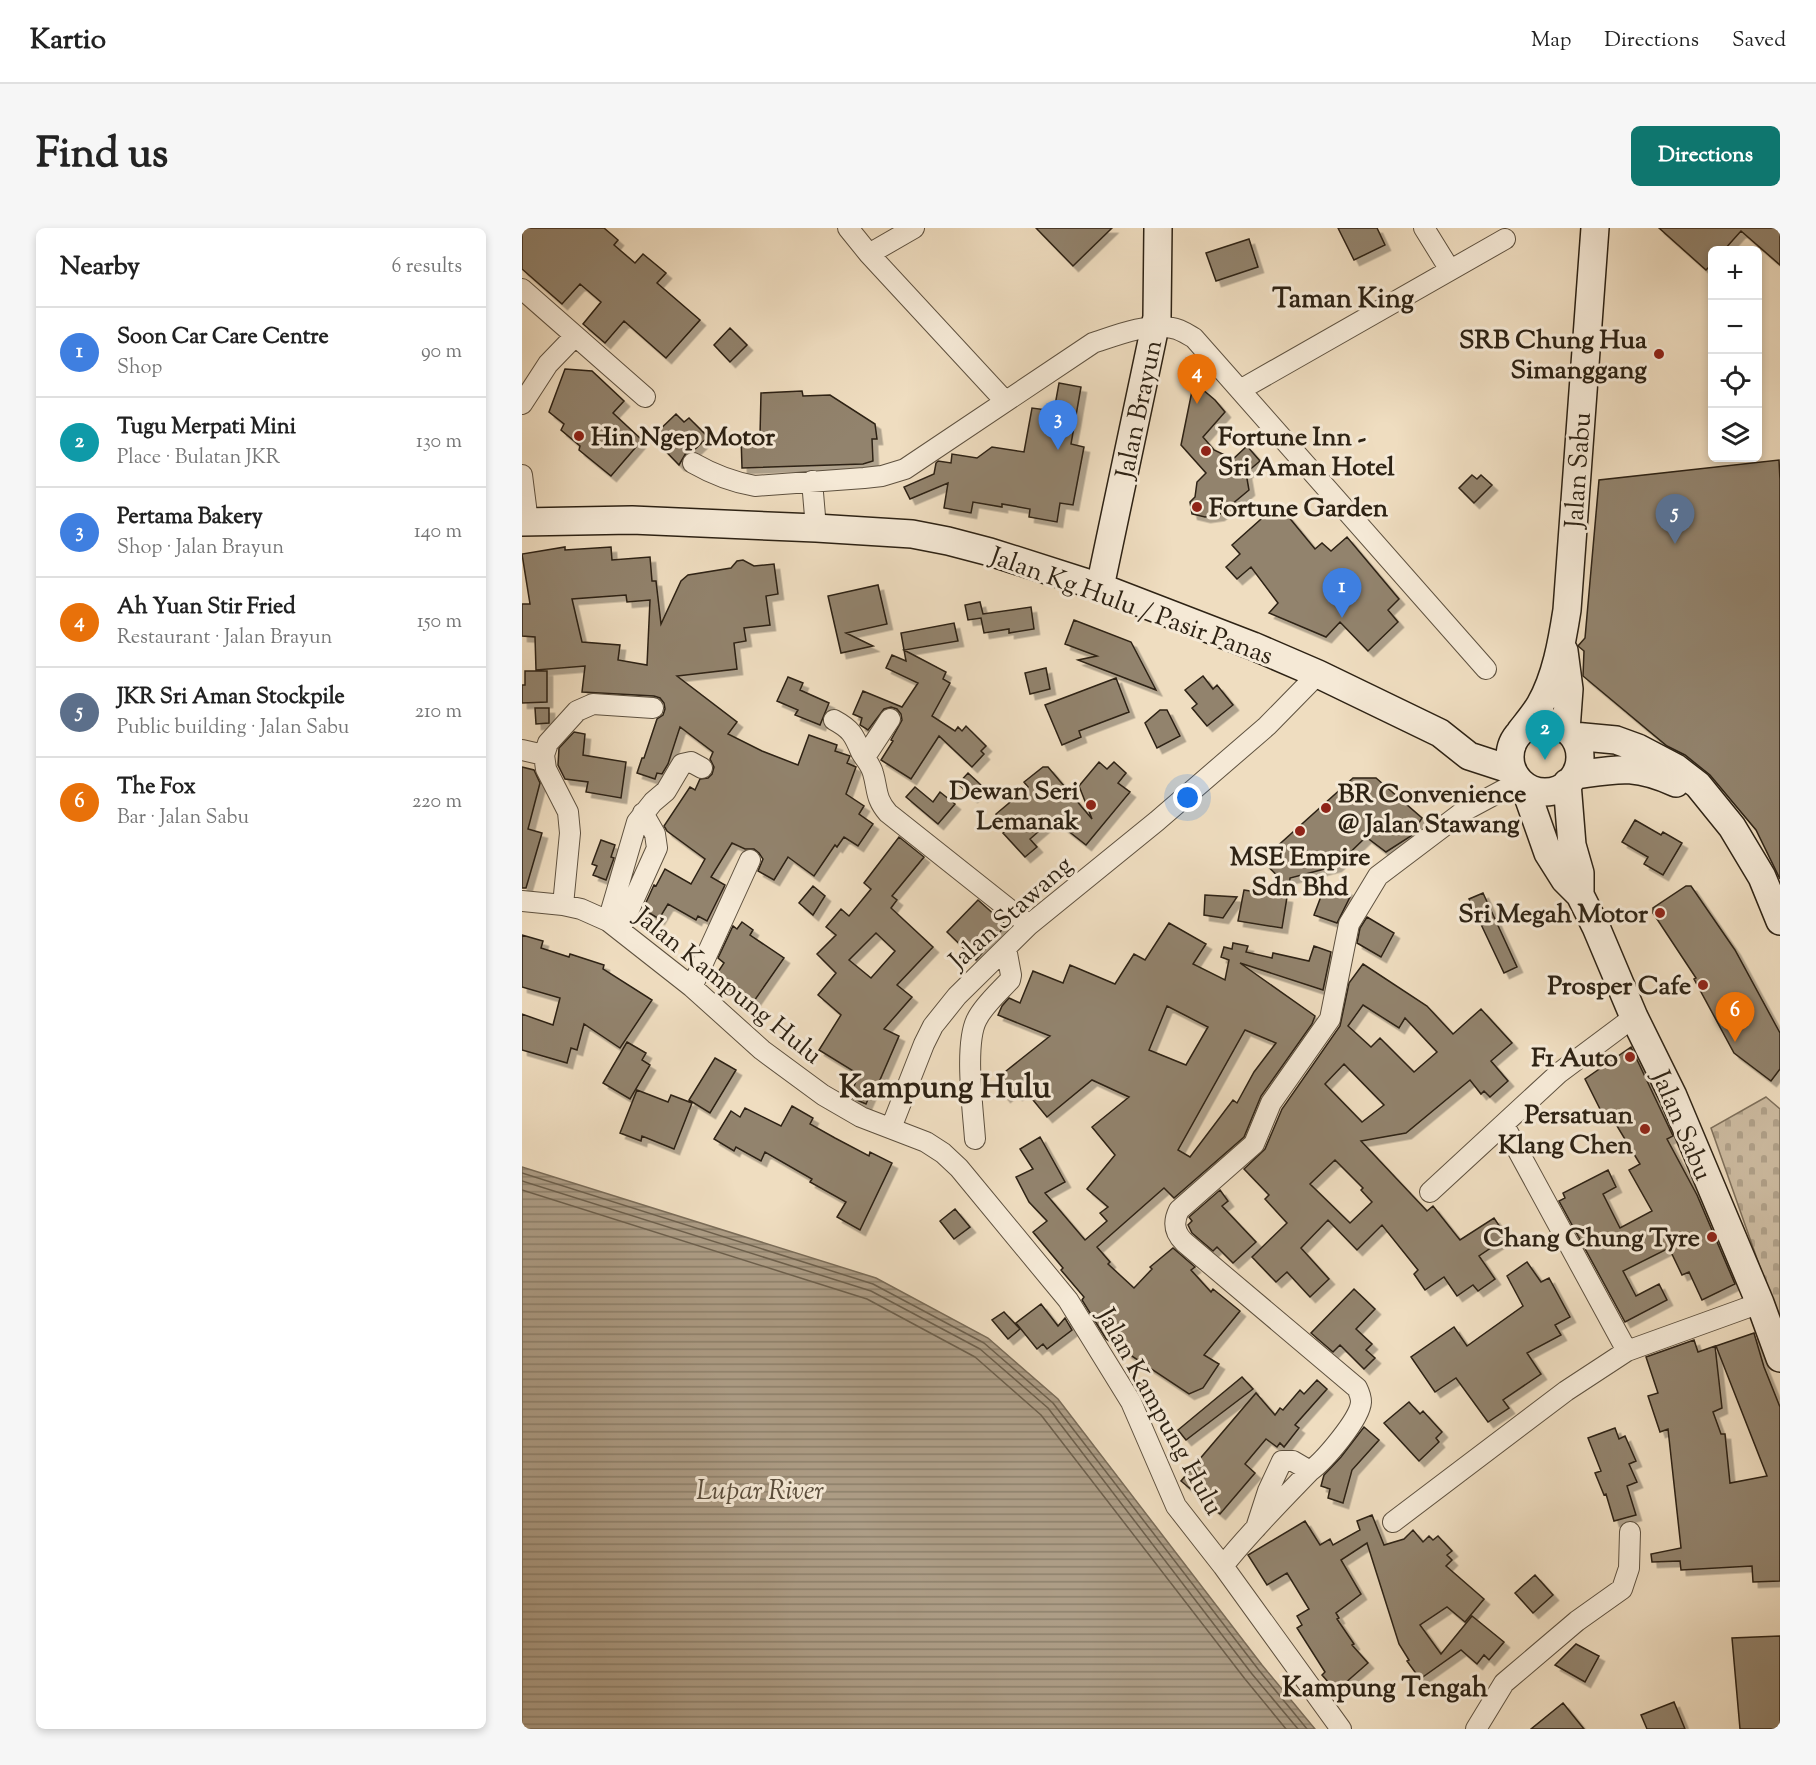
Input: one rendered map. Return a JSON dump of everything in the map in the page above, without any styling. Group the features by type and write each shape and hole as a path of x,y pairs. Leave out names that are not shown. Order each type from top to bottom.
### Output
{"main road":[{"name":"Jalan Brayun","path":"1100,587 1156,317 1158,228"},
{"name":"Jalan Sabu","path":"1563,640 1595,228"},
{"name":"Jalan Kg Hulu / Pasir Panas","path":"525,522 632,520 816,528 912,534 948,541 1100,587 1252,646 1318,674 1440,733"},
{"path":"1563,640 1569,697 1569,733 1577,745 1579,755 1571,779 1572,845 1580,873 1580,895"},
{"path":"1563,640 1548,688 1540,705 1518,735 1511,749 1510,760 1548,853 1565,880 1580,895"},
{"path":"1440,733 1494,744 1518,735 1538,723 1548,722 1569,733 1616,740 1657,756 1698,785 1732,827 1762,877 1780,921"},
{"path":"1440,733 1469,756 1519,779 1534,790 1546,792 1558,789 1571,779 1629,768 1646,771 1691,789 1713,803"},
{"name":"Jalan Sabu","path":"1580,895 1672,1096 1760,1304 1780,1358"}],"street":[{"path":"848,228 869,254 1005,402"},
{"path":"869,254 914,228"},
{"path":"1424,228 1450,270"},
{"path":"1240,390 1505,239"},
{"path":"522,289 645,397"},
{"path":"693,463 717,477 755,486 882,476 905,469 1093,343 1122,333 1154,327 1173,328 1194,338 1486,669"},
{"path":"522,404 548,364 575,336"},
{"path":"522,475 525,522"},
{"path":"812,481 816,528"},
{"name":"Jalan Stawang","path":"891,1128 933,1026 957,996 1029,925 1157,821 1267,726 1318,674"},
{"path":"563,904 570,833 568,812 546,770 544,755 548,743 577,711 585,706 593,704 653,708"},
{"path":"865,757 890,719"},
{"path":"834,720 852,732 874,773 877,796 888,813 1029,925"},
{"path":"522,750 544,755"},
{"path":"614,926 637,822 666,791 682,764 690,762 702,768"},
{"path":"1223,1566 1241,1543 1334,1448 1359,1410 1361,1402 1357,1388 1184,1242 1176,1230 1176,1216 1179,1210 1254,1144 1271,1103 1330,1019 1349,924 1366,892 1378,876 1464,811 1519,779"},
{"path":"614,926 657,848 655,834 643,813"},
{"path":"692,987 750,860"},
{"name":"Jalan Kampung Hulu","path":"522,901 563,904 580,909 614,926 692,987 762,1050 823,1095 861,1117 926,1143 943,1153 959,1168 1068,1300 1131,1402 1176,1506 1223,1566 1341,1729"},
{"path":"975,1139 972,1031 977,1017 1010,980 1006,948"},
{"path":"1430,1192 1559,1073 1634,1017"},
{"path":"1504,1125 1627,1351"},
{"path":"1393,1522 1566,1391 1627,1351 1760,1304"},
{"path":"1256,1528 1268,1491 1282,1461 1293,1461 1310,1472"},
{"path":"1476,1729 1504,1683 1569,1627 1622,1589 1629,1568 1630,1532"}],"green space":[{"path":"1766,1097 1780,1109 1780,1324 1711,1128"}],"water":[{"name":"Lupar River","path":"522,1167 876,1278 988,1338 1058,1399 1262,1665 1315,1729 522,1729"}],"building":[{"path":"522,228 604,228 618,240 614,245 635,263 643,254 666,273 657,283 700,320 666,358 624,321 605,343 583,324 601,302 580,284 562,304 522,269"},
{"path":"1036,228 1112,228 1073,266"},
{"path":"1338,228 1377,228 1385,245 1354,260"},
{"path":"1659,228 1780,228 1780,265 1762,249 1762,246 1758,246 1741,231 1728,246 1708,246 1708,268 1706,270"},
{"path":"1249,239 1258,267 1216,281 1206,253"},
{"path":"730,328 747,345 730,362 714,345"},
{"path":"565,369 592,371 624,401 613,413 642,440 611,476 579,450 580,446 561,430 564,424 549,412"},
{"path":"1059,383 1081,387 1071,444 1084,447 1073,505 1060,503 1057,522 1029,517 1030,509 1002,504 1002,507 973,502 971,513 944,508 948,483 910,499 904,487 934,474 938,461 951,463 952,454 977,458 992,447 1024,452 1032,408 1054,411"},
{"name":"Fortune Inn - Sri Aman Hotel","path":"1202,389 1225,412 1203,437 1214,450 1233,459 1247,446 1260,461 1246,473 1249,490 1219,515 1205,517 1192,514 1190,502 1195,497 1197,482 1206,473 1181,445 1192,391"},
{"path":"802,391 803,396 830,395 875,424 877,439 872,439 873,461 863,464 742,468 741,436 760,435 761,393"},
{"path":"676,414 684,422 689,418 708,437 693,451 686,453 679,465 652,437"},
{"path":"1779,460 1780,480 1780,879 1756,830 1710,775 1685,755 1667,746 1583,676 1584,651 1578,646 1585,638 1599,480"},
{"path":"1472,475 1477,479 1481,475 1492,485 1474,503 1459,488"},
{"path":"1278,504 1315,549 1322,543 1331,551 1347,537 1399,599 1388,610 1398,622 1368,651 1340,622 1326,637 1269,613 1278,603 1251,567 1237,579 1226,567 1240,554 1232,545"},
{"path":"565,547 565,550 611,547 612,560 650,557 652,581 656,581 661,624 681,581 688,575 731,568 737,561 743,560 754,566 774,564 778,594 766,596 770,625 744,628 746,641 734,643 737,669 677,676 737,722 728,734 762,751 798,765 809,735 837,745 835,751 850,756 847,763 856,767 846,794 864,806 859,814 873,824 858,846 844,837 837,847 835,845 814,876 788,857 774,880 758,871 763,859 759,853 754,849 745,849 732,843 711,877 725,885 707,921 698,916 696,920 668,904 659,919 643,909 654,885 656,886 665,869 691,884 705,859 667,831 664,826 690,787 695,790 700,779 708,778 712,774 714,767 710,759 713,752 680,727 668,764 662,774 657,773 655,779 637,773 657,719 663,715 665,709 660,698 582,692 585,666 536,670 535,637 522,636 522,604 530,604 522,554","holes":["626,595 627,602 650,600 647,665 618,660 620,645 582,642 572,599"]},
{"path":"878,585 887,624 846,633 873,646 841,653 828,596"},
{"path":"980,602 983,614 1031,607 1034,629 1009,633 1009,629 984,633 981,618 968,620 965,605"},
{"path":"1074,620 1131,642 1156,690 1078,660 1097,656 1065,644"},
{"path":"954,623 958,641 904,650 901,633"},
{"path":"904,650 946,672 943,679 950,683 932,716 955,731 958,727 962,731 966,726 986,746 981,751 984,754 972,767 939,736 911,779 881,760 902,720 897,709 891,707 884,709 868,730 860,725 862,718 853,714 863,691 902,707 918,683 886,668 892,655 906,661"},
{"path":"1046,668 1050,689 1030,694 1025,673"},
{"path":"525,671 547,671 547,702 522,703"},
{"path":"1203,676 1213,689 1217,685 1233,705 1207,726 1192,708 1197,704 1185,690"},
{"path":"788,677 803,683 800,690 829,703 820,725 795,715 798,710 777,701"},
{"path":"1116,678 1129,712 1079,731 1081,737 1062,745 1045,705"},
{"path":"535,708 549,708 549,723 536,724"},
{"path":"1160,710 1167,710 1180,736 1157,748 1145,723"},
{"path":"574,732 585,734 583,755 626,762 621,798 586,792 588,782 565,779 558,765 559,748"},
{"path":"1099,762 1107,769 1114,762 1126,773 1118,783 1130,792 1086,845 1053,819 1030,839 1037,847 1025,857 1003,833 1008,829 996,814 1028,787 1024,782 1043,767 1048,767 1092,819 1079,786"},
{"path":"522,767 534,770 540,783 528,829 542,833 526,888 522,888"},
{"path":"968,773 982,786 972,797 958,784"},
{"path":"1353,778 1376,778 1422,818 1411,836 1386,852 1366,837 1336,866 1290,878 1289,888 1262,860"},
{"path":"915,787 933,802 940,792 955,804 938,824 906,797"},
{"path":"1635,820 1661,835 1663,832 1682,843 1663,875 1644,864 1648,857 1622,842"},
{"path":"899,837 924,857 892,896 897,900 891,908 933,947 897,985 912,997 884,1029 899,1036 876,1089 873,1088 866,1104 850,1097 856,1081 852,1079 855,1072 819,1050 841,1015 818,995 836,973 817,954 836,935 826,927 841,909 849,916 871,889 864,883","holes":["876,933 895,951 871,978 849,960"]},
{"path":"601,840 615,845 611,857 614,858 606,880 593,875 597,866 592,864"},
{"path":"1326,883 1347,890 1345,896 1350,897 1337,923 1314,915"},
{"path":"813,886 825,896 813,915 799,903"},
{"path":"1686,886 1691,886 1735,950 1780,1033 1780,1069 1771,1081 1734,1053 1694,979 1696,978 1653,913 1653,908"},
{"path":"1244,890 1287,897 1282,928 1238,921"},
{"path":"1483,893 1517,967 1504,973 1469,899"},
{"path":"1205,895 1237,897 1223,918 1204,915"},
{"path":"978,900 1006,925 976,960 947,932"},
{"path":"1367,917 1394,933 1381,957 1357,943 1360,928"},
{"path":"742,922 753,930 750,935 784,958 752,1004 714,978 724,963 718,958 733,926 737,929"},
{"path":"1169,923 1206,944 1193,964 1225,980 1229,960 1221,957 1224,947 1232,949 1233,943 1248,946 1246,952 1272,958 1273,953 1309,961 1314,946 1331,952 1323,990 1240,963 1315,1016 1312,1024 1261,1096 1244,1137 1174,1198 1164,1188 1097,1247 1110,1262 1108,1264 1134,1288 1152,1269 1150,1267 1173,1248 1195,1267 1191,1270 1211,1292 1213,1289 1240,1311 1204,1355 1219,1364 1203,1388 1189,1394 1106,1339 1082,1300 1084,1297 1033,1232 1047,1221 1029,1202 1016,1177 1033,1169 1020,1149 1040,1137 1065,1182 1045,1193 1085,1240 1107,1221 1100,1213 1108,1207 1087,1189 1115,1155 1092,1127 1129,1097 1092,1080 1047,1117 1024,1089 1017,1095 1013,1090 1005,1097 996,1086 1005,1080 1001,1075 1050,1036 998,1015 1009,998 1020,1003 1033,971 1063,983 1070,965 1115,984 1134,954 1145,960","holes":["1167,1006 1208,1027 1186,1065 1149,1050","1245,1030 1276,1043 1254,1072 1237,1103 1233,1100 1190,1157 1178,1150"]},
{"path":"522,935 543,941 541,948 604,965 603,969 652,1000 620,1048 584,1024 577,1050 571,1048 567,1063 522,1050 522,1014 553,1025 560,998 522,987"},
{"path":"1363,964 1427,1006 1453,1034 1481,1009 1512,1043 1491,1061 1508,1081 1490,1097 1484,1091 1481,1094 1470,1080 1406,1133 1361,1141 1427,1211 1433,1206 1460,1240 1494,1218 1507,1237 1479,1256 1495,1279 1478,1291 1473,1285 1457,1296 1444,1277 1425,1290 1414,1274 1418,1270 1382,1225 1357,1250 1328,1220 1301,1248 1329,1279 1310,1297 1287,1272 1276,1282 1252,1257 1287,1223 1265,1199 1269,1195 1244,1169 1265,1149 1282,1109 1340,1026 1349,983","holes":["1363,1005 1399,1028 1405,1018 1437,1052 1414,1072 1380,1038 1371,1047 1348,1026","1344,1064 1384,1105 1362,1122 1325,1084","1335,1160 1363,1188 1361,1190 1372,1202 1350,1223 1310,1184"]},
{"path":"627,1042 646,1053 642,1060 650,1065 630,1099 603,1083"},
{"path":"1631,1047 1673,1136 1667,1139 1697,1195 1735,1284 1702,1300 1689,1272 1682,1275 1669,1248 1623,1271 1636,1296 1659,1284 1667,1300 1625,1322 1559,1201 1565,1198 1563,1193 1608,1170 1616,1187 1603,1194 1620,1228 1652,1211 1629,1170 1640,1164 1611,1116 1605,1119 1585,1079"},
{"path":"715,1058 736,1070 710,1113 689,1100"},
{"path":"637,1090 668,1102 671,1095 692,1103 674,1149 642,1136 641,1141 620,1133"},
{"path":"792,1106 813,1118 810,1124 869,1156 870,1152 892,1163 860,1230 837,1217 846,1202 810,1182 812,1179 765,1152 761,1161 736,1147 734,1151 714,1139 731,1111 740,1117 745,1108 781,1126"},
{"path":"1220,1190 1228,1201 1222,1206 1256,1242 1233,1263 1217,1247 1213,1251 1192,1233 1188,1225 1192,1221 1189,1217"},
{"path":"955,1209 970,1227 954,1239 940,1221"},
{"path":"1527,1262 1541,1282 1549,1278 1570,1317 1555,1325 1561,1335 1527,1353 1541,1374 1503,1400 1509,1408 1488,1422 1456,1378 1435,1392 1411,1357 1454,1327 1467,1346 1523,1306 1507,1276"},
{"path":"1354,1289 1375,1309 1356,1329 1372,1344 1366,1350 1375,1358 1364,1369 1340,1345 1333,1352 1311,1333"},
{"path":"1041,1304 1058,1326 1065,1318 1072,1330 1047,1349 1043,1344 1037,1349 1016,1323"},
{"path":"1004,1312 1020,1329 1008,1339 992,1320"},
{"path":"1754,1333 1764,1367 1780,1407 1780,1581 1753,1582 1752,1566 1681,1570 1680,1561 1652,1562 1651,1554 1681,1548 1668,1429 1660,1432 1648,1396 1658,1393 1646,1357 1694,1340 1698,1352 1715,1346 1722,1408 1713,1412 1721,1434 1725,1434 1730,1483 1767,1476 1716,1346"},
{"path":"1242,1377 1253,1389 1186,1440 1178,1430"},
{"path":"1317,1380 1327,1389 1295,1425 1299,1428 1284,1447 1280,1443 1277,1447 1266,1439 1245,1464 1255,1473 1220,1514 1181,1481 1256,1393 1275,1415 1280,1408 1283,1410 1300,1390 1304,1394"},
{"path":"1409,1402 1420,1414 1423,1411 1442,1432 1436,1438 1439,1442 1419,1461 1384,1423"},
{"path":"1364,1427 1379,1440 1352,1470 1343,1503 1328,1498 1330,1489 1321,1486 1324,1475"},
{"path":"1615,1428 1619,1439 1625,1436 1636,1461 1629,1464 1637,1482 1627,1486 1636,1515 1614,1521 1606,1494 1604,1495 1595,1473 1601,1471 1588,1438"},
{"path":"1372,1515 1384,1545 1404,1539 1413,1530 1423,1542 1429,1536 1433,1540 1438,1536 1452,1551 1447,1555 1452,1560 1446,1566 1484,1599 1465,1622 1447,1607 1420,1625 1441,1654 1472,1616 1504,1642 1489,1660 1484,1655 1477,1664 1461,1650 1420,1679 1407,1661 1409,1660 1399,1644 1367,1543 1341,1560 1361,1594 1336,1613 1339,1618 1337,1619 1354,1644 1352,1645 1368,1663 1336,1691 1322,1675 1325,1672 1297,1628 1302,1625 1297,1616 1309,1609 1287,1573 1267,1585 1248,1555 1305,1521 1320,1545 1330,1539 1333,1545 1360,1530 1357,1521"},
{"path":"1535,1575 1553,1595 1533,1613 1515,1593"},
{"path":"1780,1636 1780,1729 1740,1729 1732,1638"},
{"path":"1576,1644 1599,1656 1585,1682 1555,1665"},
{"path":"1674,1702 1685,1729 1647,1729 1641,1715"},
{"path":"1563,1703 1584,1729 1531,1729"}],"place":[{"name":"SRB Chung Hua Simanggang","path":"1659,354"},
{"name":"Ah Yuan Stir Fried","path":"1197,404"},
{"name":"Hin Ngep Motor","path":"579,436"},
{"name":"Pertama Bakery","path":"1058,450"},
{"name":"Fortune Inn - Sri Aman Hotel","path":"1206,451"},
{"name":"Fortune Garden","path":"1197,507"},
{"name":"JKR Sri Aman Stockpile","path":"1675,544"},
{"name":"Soon Car Care Centre","path":"1342,618"},
{"name":"Tugu Merpati Mini","path":"1545,760"},
{"name":"Dewan Seri Lemanak","path":"1091,805"},
{"name":"BR Convenience @ Jalan Stawang","path":"1326,808"},
{"name":"MSE Empire Sdn Bhd","path":"1300,831"},
{"name":"Sri Megah Motor","path":"1660,913"},
{"name":"Prosper Cafe","path":"1703,985"},
{"name":"The Fox","path":"1735,1042"},
{"name":"F1 Auto","path":"1630,1057"},
{"name":"Persatuan Klang Chen","path":"1645,1129"},
{"name":"Chang Chung Tyre","path":"1712,1237"}],"district":[{"name":"Taman King","path":"1343,298"},
{"name":"Kampung Hulu","path":"945,1086"},
{"name":"Kampung Tengah","path":"1385,1687"}]}
